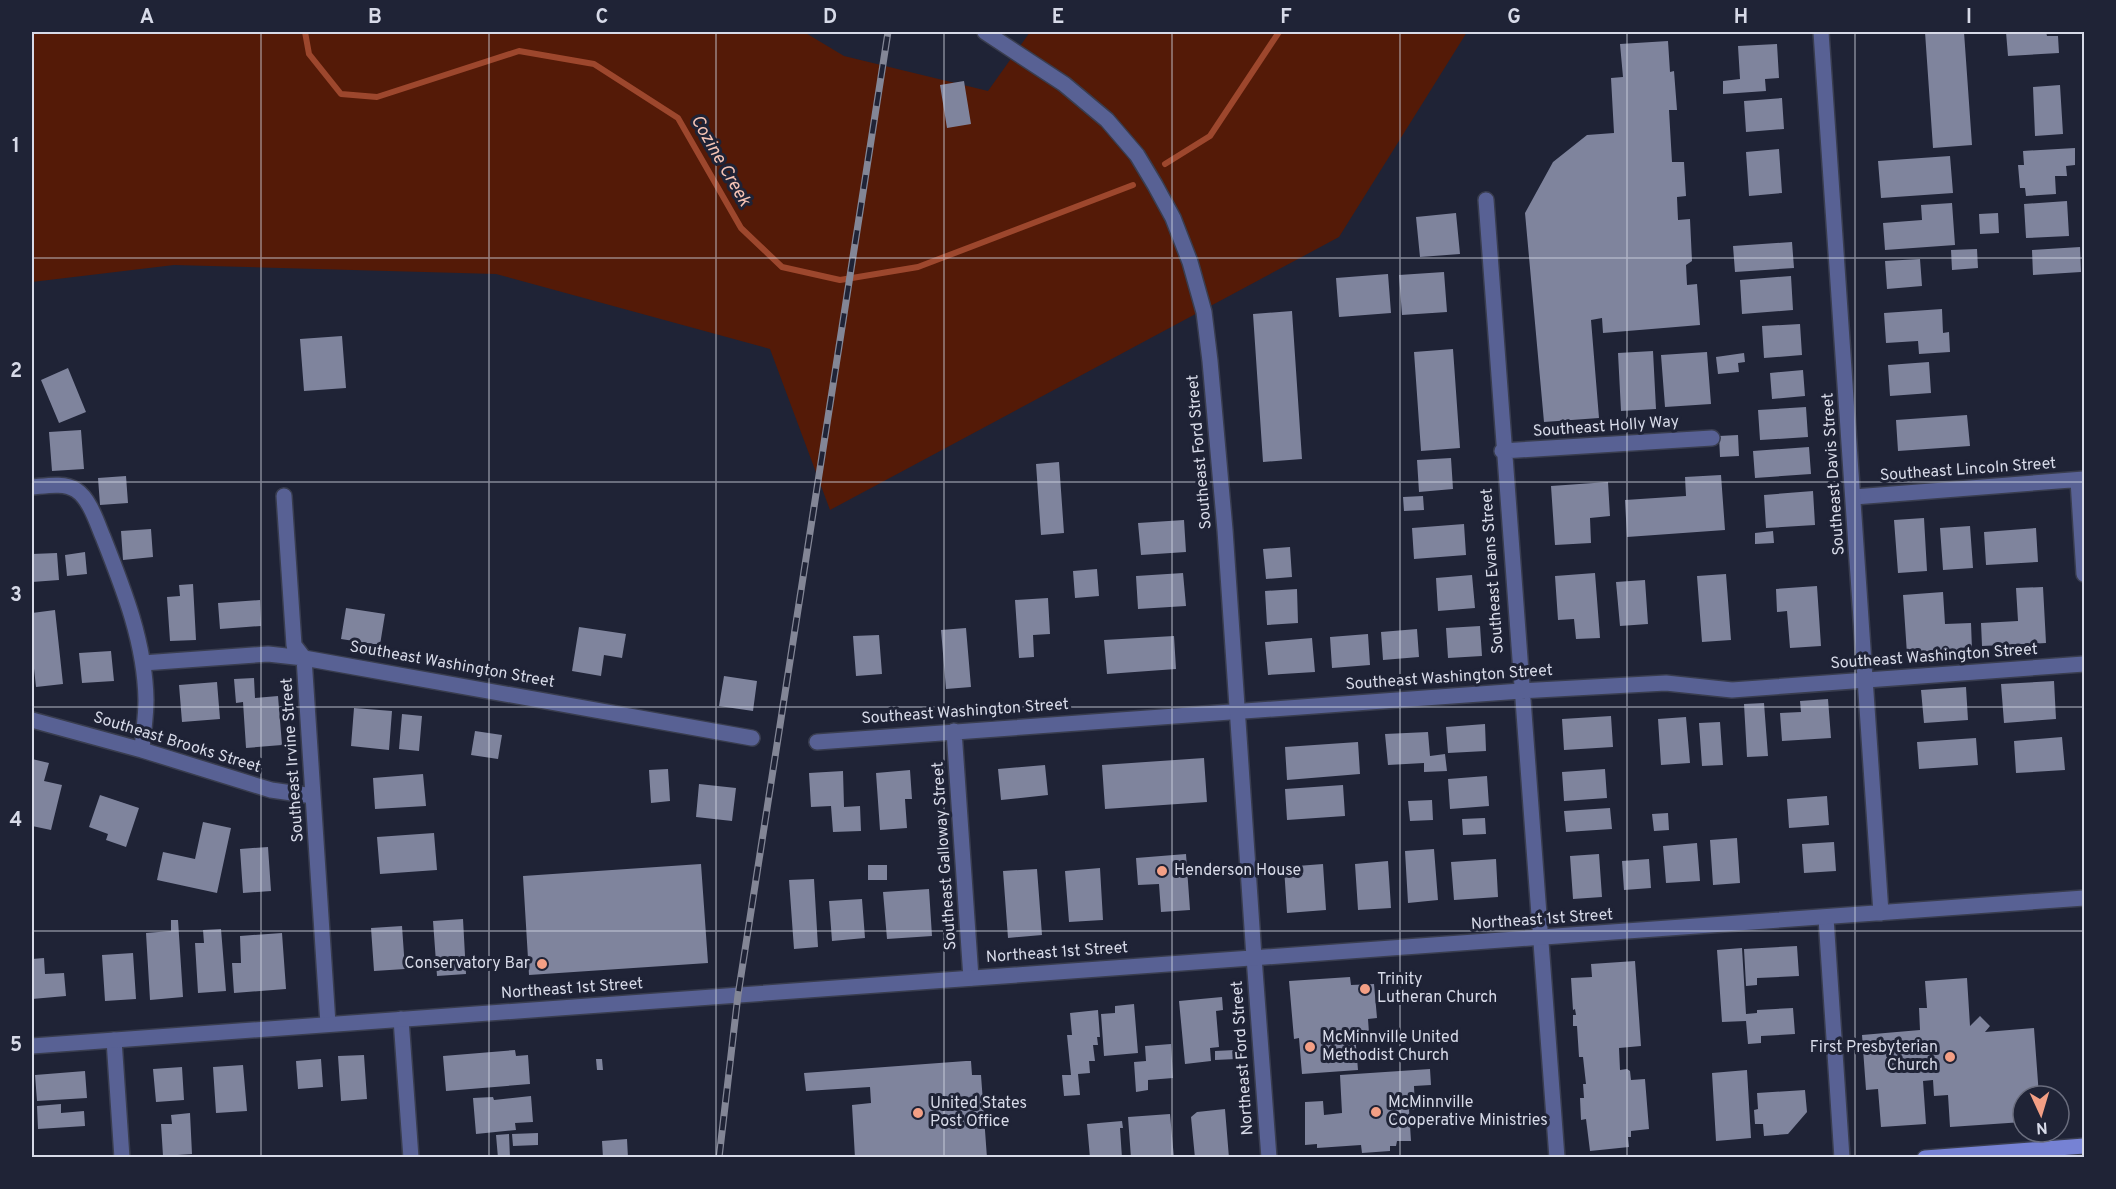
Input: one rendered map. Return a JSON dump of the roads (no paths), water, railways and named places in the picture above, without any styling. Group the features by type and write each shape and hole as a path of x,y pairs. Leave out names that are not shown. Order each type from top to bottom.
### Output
{"main road":[{"path":"1925,1158 2085,1146"}],"street":[{"name":"Southeast Ford Street","path":"984,32 1064,84 1107,120 1137,155 1155,184 1173,218 1190,262 1204,312 1210,361 1254,957"},
{"name":"Southeast Davis Street","path":"1821,32 1881,913"},
{"name":"Southeast Evans Street","path":"1486,200 1502,451 1542,938 1557,1158"},
{"name":"Southeast Holly Way","path":"1502,451 1712,438"},
{"name":"Southeast Lincoln Street","path":"1854,497 2081,480"},
{"path":"2081,480 2085,574"},
{"path":"32,487 64,485 77,490 94,515 131,612 142,663 146,700 142,750"},
{"name":"Southeast Irvine Street","path":"284,496 294,645 304,658 328,1024"},
{"name":"Southeast Washington Street","path":"142,663 268,654 304,658 752,738"},
{"name":"Southeast Washington Street","path":"817,742 1521,691 1666,683 1732,690 2085,664"},
{"name":"Southeast Brooks Street","path":"32,720 142,750 271,790 313,796"},
{"name":"Southeast Galloway Street","path":"954,731 971,978"},
{"name":"Northeast 1st Street","path":"32,1046 2085,898"},
{"path":"1826,918 1842,1158"},
{"name":"Northeast Ford Street","path":"1254,957 1269,1158"},
{"path":"401,1019 411,1158"},
{"path":"114,1040 122,1158"}],"waterway":[{"name":"Cozine Creek","path":"305,32 309,54 341,94 377,97 519,51 594,64 678,118 741,228 782,267 840,280 918,267 1133,185"},
{"name":"Cozine Creek","path":"1165,164 1210,136 1279,32"}],"railway":[{"path":"719,1158 738,995 888,32"}],"place":[{"name":"Henderson House","path":"1162,871"},
{"name":"Conservatory Bar","path":"542,964"},
{"name":"Trinity Lutheran Church","path":"1365,989"},
{"name":"McMinnville United Methodist Church","path":"1310,1047"},
{"name":"First Presbyterian Church","path":"1950,1057"},
{"name":"McMinnville Cooperative Ministries","path":"1376,1112"},
{"name":"United States Post Office","path":"918,1113"}]}
